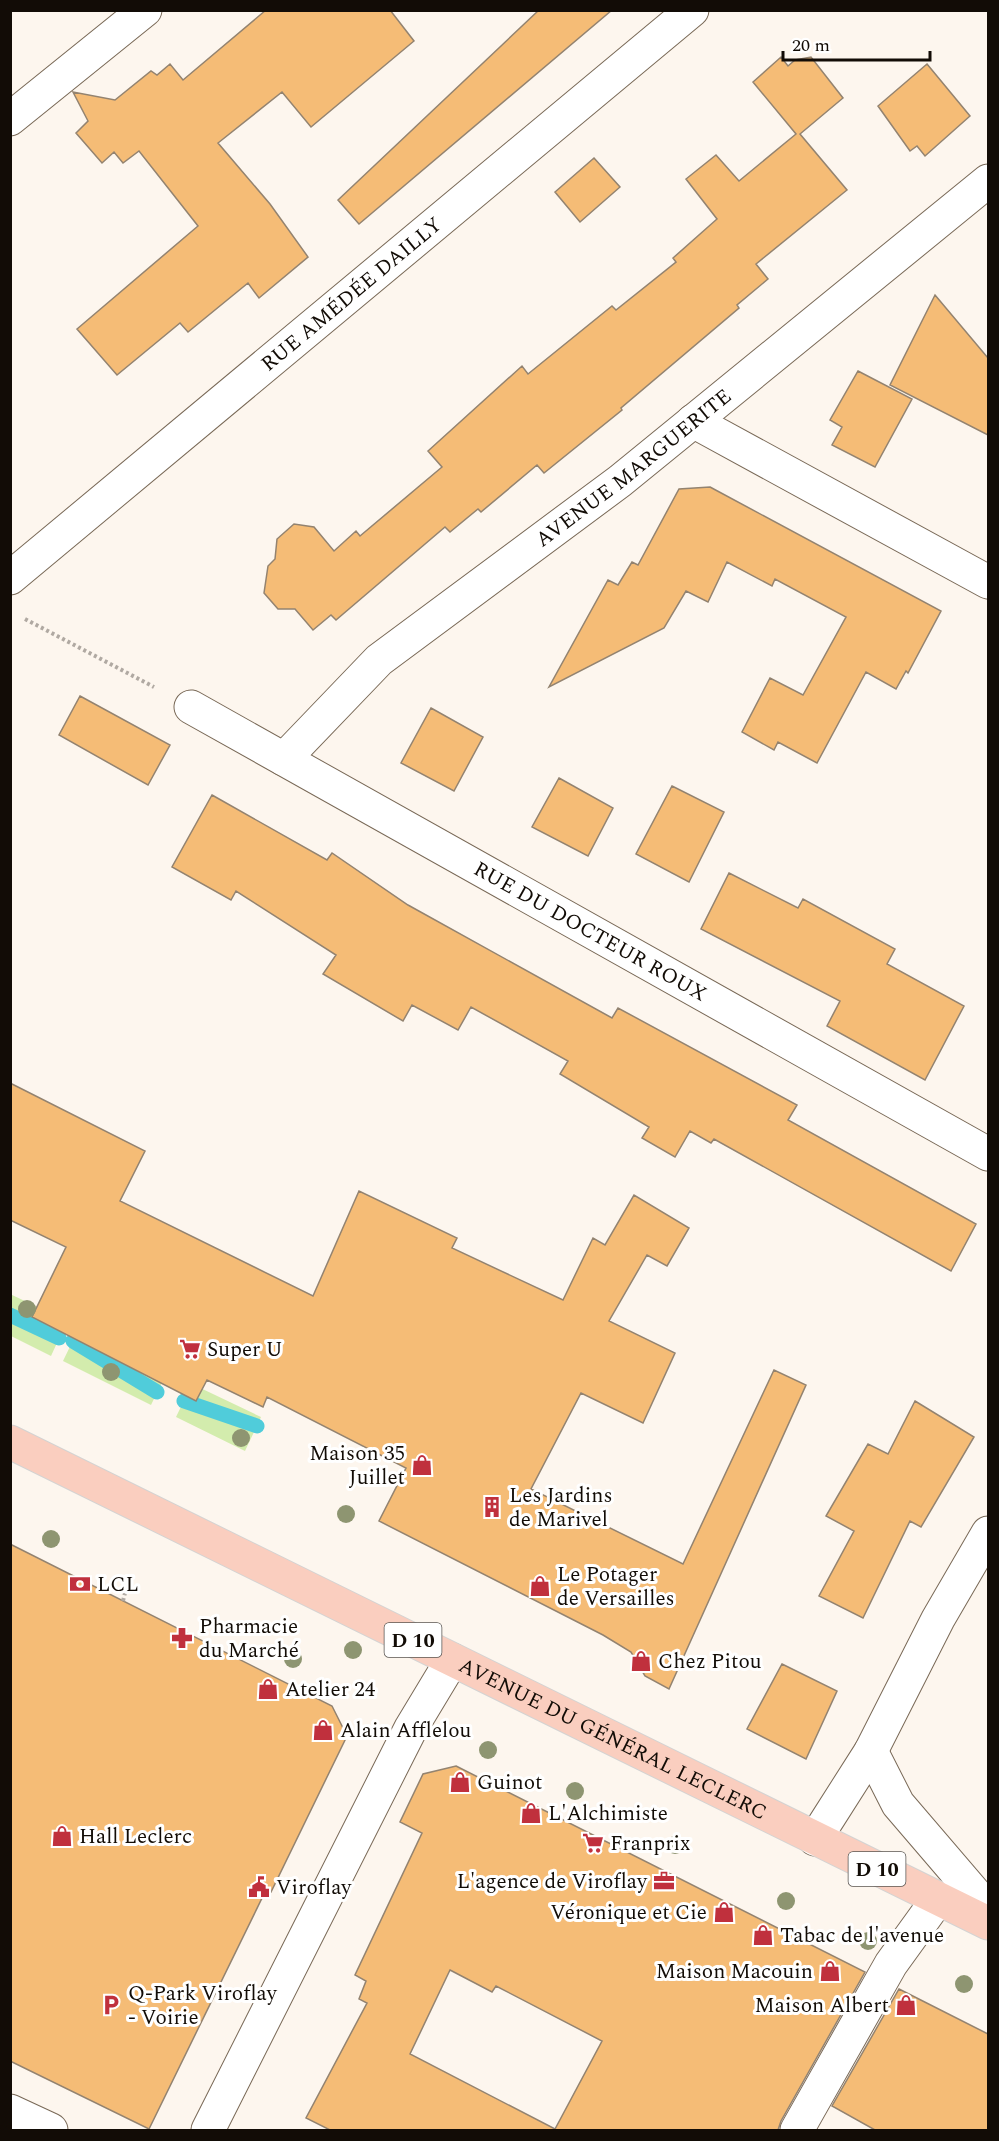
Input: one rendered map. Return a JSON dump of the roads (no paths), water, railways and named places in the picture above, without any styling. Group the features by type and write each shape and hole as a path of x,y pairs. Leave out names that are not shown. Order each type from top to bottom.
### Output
{"main road":[{"name":"AVENUE DU GÉNÉRAL LECLERC","path":"10,1442 988,1923"}],"street":[{"path":"10,119 145,10"},
{"name":"RUE AMÉDÉE DAILLY","path":"10,578 692,10"},
{"name":"AVENUE MARGUERITE","path":"284,759 379,660 620,481 988,181"},
{"path":"693,421 988,582"},
{"name":"RUE DU DOCTEUR ROUX","path":"191,706 988,1154"},
{"path":"815,1839 871,1751 938,1619 988,1533"},
{"path":"208,2130 411,1728 452,1659"},
{"path":"871,1751 898,1804 988,1910"},
{"path":"797,2130 891,1964 938,1899"},
{"path":"10,2111 51,2130"}],"waterway":[{"path":"10,1315 59,1338"},
{"path":"73,1341 157,1392"},
{"path":"184,1401 257,1426"}],"place":[{"name":"Super U","path":"190,1349"},
{"name":"Maison 35 Juillet","path":"422,1465"},
{"name":"Les Jardins de Marivel","path":"492,1507"},
{"name":"LCL","path":"80,1584"},
{"name":"Le Potager de Versailles","path":"540,1586"},
{"name":"Pharmacie du Marché","path":"182,1638"},
{"name":"Chez Pitou","path":"641,1661"},
{"name":"Atelier 24","path":"268,1689"},
{"name":"Alain Afflelou","path":"323,1730"},
{"name":"Guinot","path":"460,1782"},
{"name":"L'Alchimiste","path":"531,1813"},
{"name":"Hall Leclerc","path":"62,1836"},
{"name":"Franprix","path":"593,1843"},
{"name":"L'agence de Viroflay","path":"664,1881"},
{"name":"Viroflay","path":"259,1887"},
{"name":"Véronique et Cie","path":"724,1912"},
{"name":"Tabac de l'avenue","path":"763,1935"},
{"name":"Maison Macouin","path":"830,1971"},
{"name":"Q-Park Viroflay - Voirie","path":"111,2005"},
{"name":"Maison Albert","path":"906,2005"}]}
